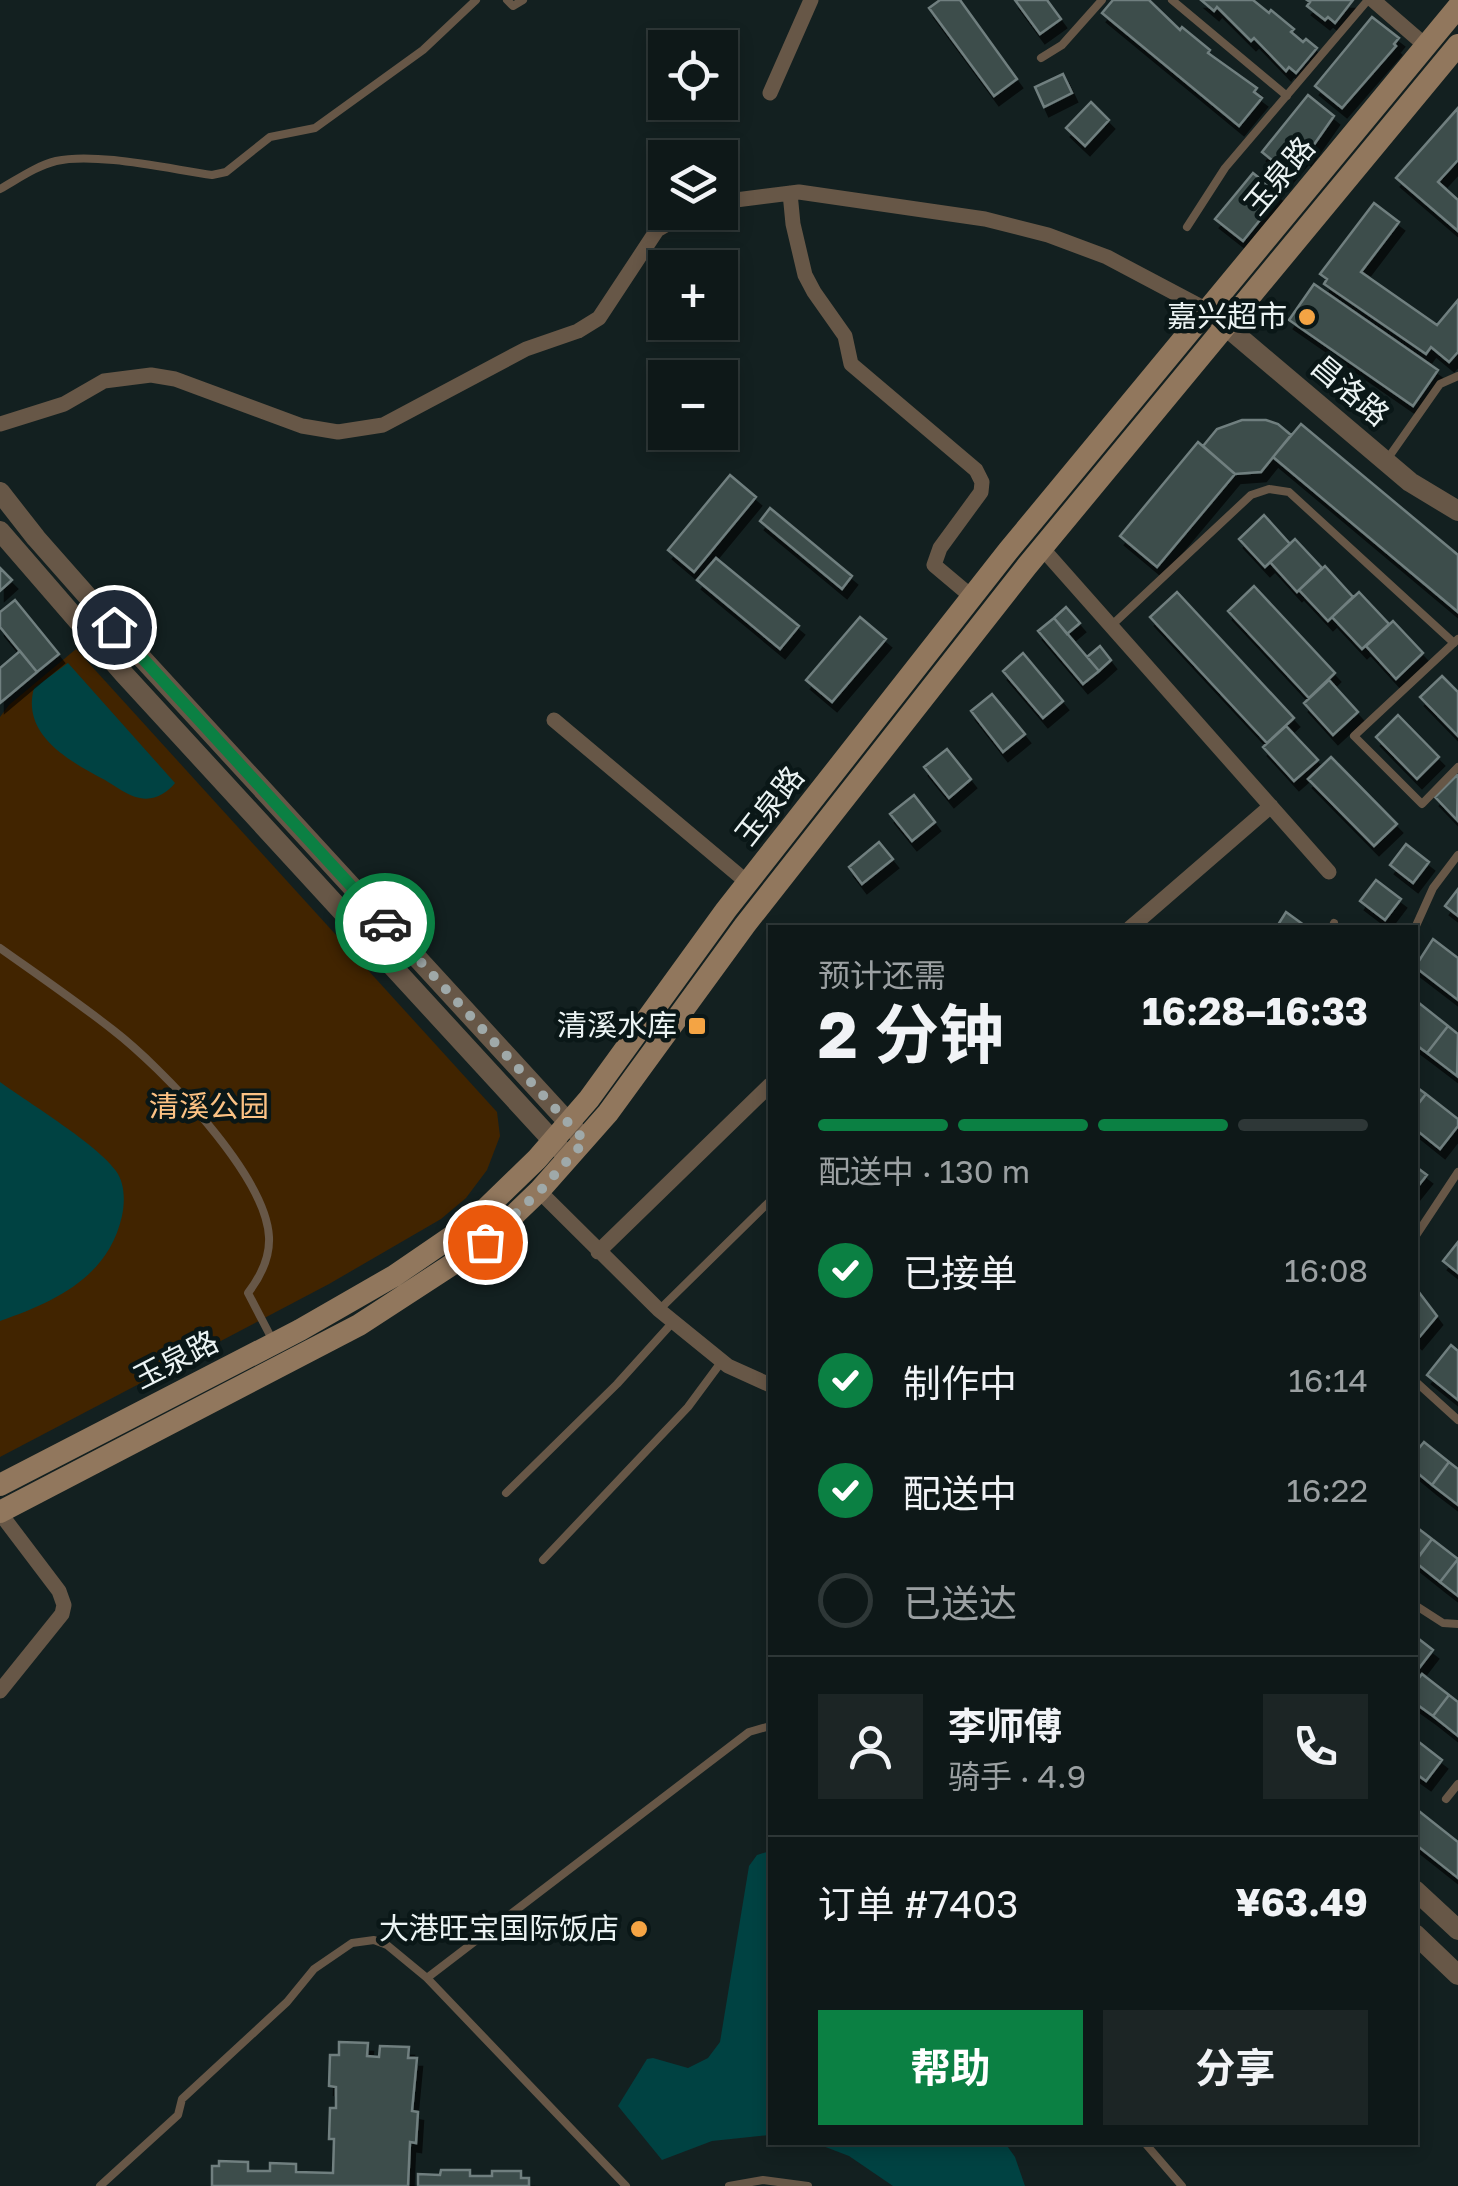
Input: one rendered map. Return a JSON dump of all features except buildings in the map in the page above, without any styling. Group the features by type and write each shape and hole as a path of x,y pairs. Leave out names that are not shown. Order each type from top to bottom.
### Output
{"main road":[{"name":"玉泉路","path":"0,1485 348,1304 432,1251 569,1142 1042,548 1458,7"},
{"name":"玉泉路","path":"0,1512 391,1306 485,1242 540,1191 569,1142 748,883 972,597 1458,45"}],"street":[{"path":"770,93 811,0"},
{"path":"1370,0 1426,46"},
{"path":"738,200 790,193 1018,226 1107,258 1217,318"},
{"path":"790,193 806,275 845,336 851,364 976,470 982,482 981,492 934,566 972,597"},
{"path":"0,424 64,404 104,381 152,375 175,378 302,426 338,432 383,424 526,349 578,332 599,318 656,230"},
{"name":"昌洛路","path":"1217,318 1410,482 1458,511"},
{"path":"0,492 36,538 569,1142"},
{"path":"0,531 123,673 569,1142"},
{"path":"1042,548 1329,872"},
{"path":"554,720 748,883"},
{"path":"1133,925 1272,806"},
{"path":"598,1252 768,1086"},
{"path":"540,1191 673,1322 722,1361 768,1384"},
{"path":"0,1512 59,1591 64,1605 62,1614 0,1691"},
{"path":"1418,1893 1458,1930"},
{"path":"1418,1937 1458,1975"}],"lane":[{"path":"0,189 34,169 60,160 85,158 212,174 226,172 270,137 316,128 423,50 476,0"},
{"path":"507,0 513,6 523,0"},
{"path":"1040,58 1062,45 1102,0"},
{"path":"1172,0 1286,96"},
{"path":"1186,226 1225,168 1370,0"},
{"path":"1386,461 1440,384 1458,376"},
{"path":"1112,626 1251,495 1279,489 1289,492 1456,641 1354,736 1422,804 1458,767"},
{"path":"1416,925 1433,888 1458,854"},
{"path":"0,948 116,1032 168,1082 238,1162 267,1223 268,1255 248,1293 274,1343"},
{"path":"1418,1232 1458,1172"},
{"path":"659,1310 768,1203"},
{"path":"506,1493 617,1384 673,1322"},
{"path":"543,1560 688,1407 722,1361"},
{"path":"1418,1386 1458,1420"},
{"path":"1418,1607 1443,1623 1458,1624"},
{"path":"427,1978 749,1732 768,1727"},
{"path":"1446,1799 1458,1784"},
{"path":"100,2186 178,2115 182,2099 288,2002 314,1969 352,1943 367,1939 387,1945 427,1978 626,2186"},
{"path":"1147,2145 1182,2186"},
{"path":"728,2186 763,2180 808,2186"}],"green space":[{"name":"清溪公园","path":"76,649 497,1112 500,1136 487,1170 466,1198 441,1219 329,1284 0,1457 0,717"}],"water":[{"path":"68,663 175,783 168,790 150,798 131,795 63,755 41,733 32,705 34,688"},
{"path":"0,1082 107,1161 119,1176 124,1199 115,1238 91,1271 59,1296 0,1321"},
{"path":"768,1852 768,2135 712,2141 662,2160 618,2106 647,2059 688,2068 708,2058 720,2042 749,1866 757,1855"},
{"path":"820,2145 1006,2145 1025,2186 893,2186 849,2156"}],"way so far":[{"path":"385,923 585,1141 555,1176 485,1242"}],"place":[{"name":"嘉兴超市","path":"1307,317"},
{"name":"清溪水库","path":"697,1026"},
{"name":"大港旺宝国际饭店","path":"639,1929"}],"route":[{"path":"114,627 385,923"}]}
